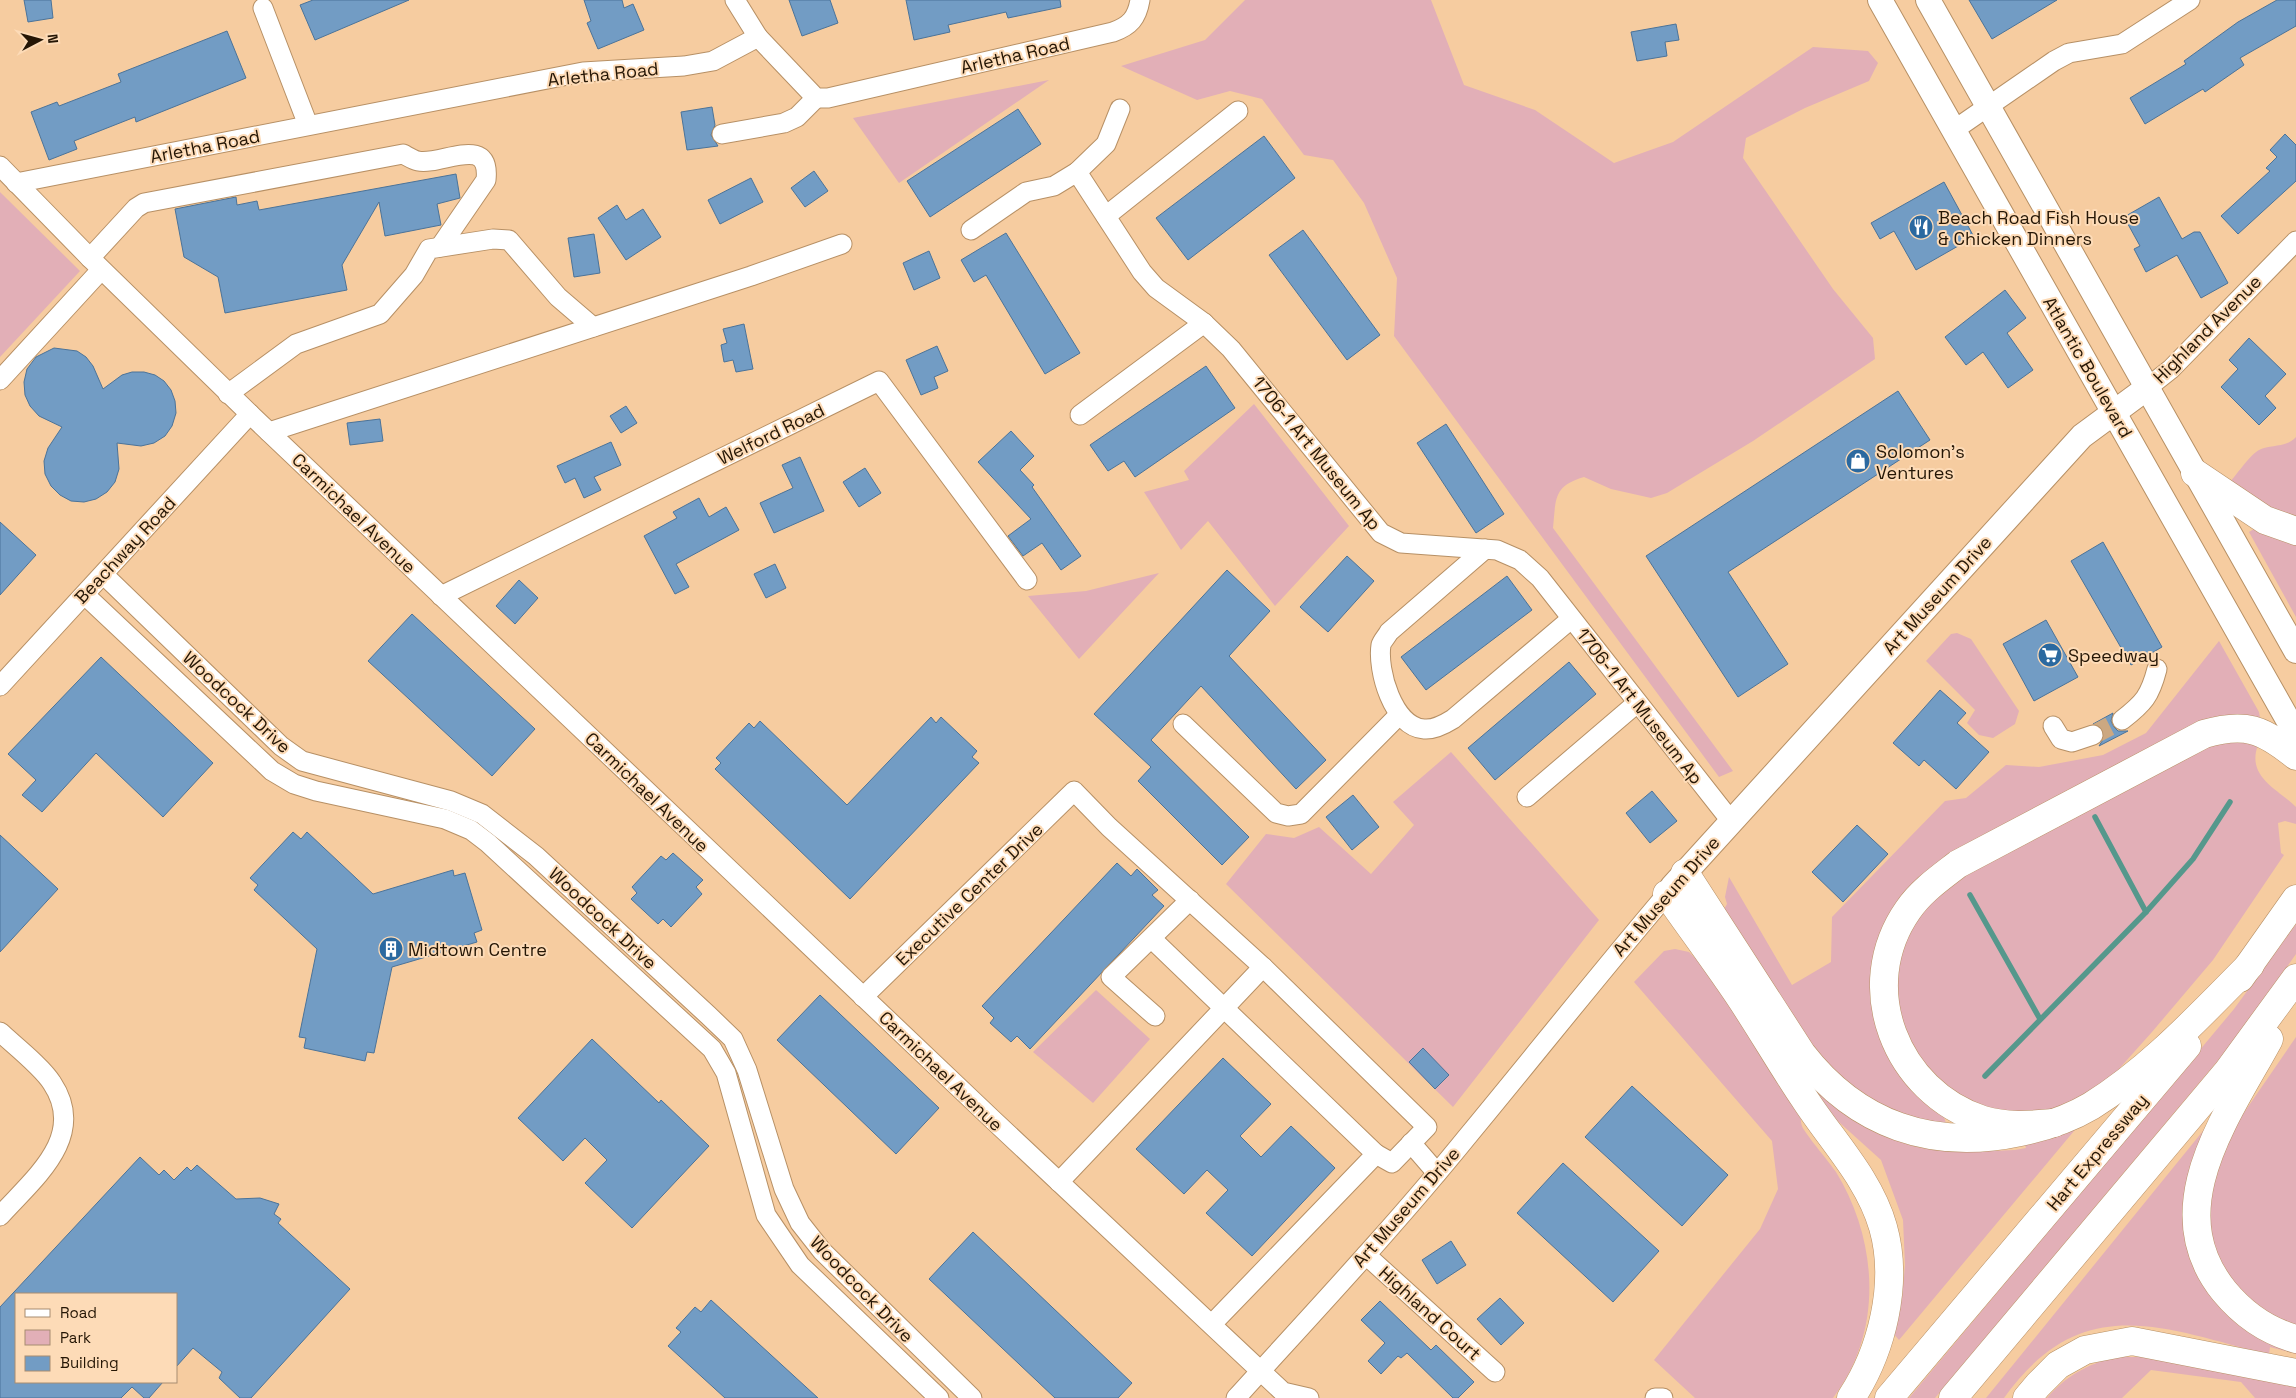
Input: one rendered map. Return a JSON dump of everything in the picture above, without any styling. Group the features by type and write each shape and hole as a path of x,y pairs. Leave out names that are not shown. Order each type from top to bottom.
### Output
{"highway":[{"path":"2195,473 2266,520 2296,531"},
{"path":"2054,1123 2003,1125 1960,1111 1922,1082 1904,1060 1891,1031 1885,1002 1886,967 1893,938 1907,910 1927,888 1958,864 2204,734 2227,727 2245,728 2282,745 2296,756"},
{"path":"1685,872 1802,1054 1832,1088 1853,1104 1890,1123 1914,1132 1940,1138 1966,1139 1990,1137 2054,1123 2091,1106 2119,1086 2192,1022 2250,965"},
{"path":"1666,894 1737,993 1805,1100 1841,1150 1874,1202 1888,1257 1885,1312 1869,1366 1852,1398"},
{"name":"Hart Expressway","path":"1890,1398 2185,1048 2250,965 2296,899"},
{"path":"1952,1398 2228,1071 2296,978"},
{"path":"2296,989 2216,1137 2203,1167 2197,1198 2197,1229 2203,1254 2216,1280 2232,1300 2255,1321 2281,1335 2296,1339"},
{"path":"2027,1398 2038,1384 2058,1365 2085,1350 2132,1341 2296,1374"}],"main road":[{"name":"Atlantic Boulevard","path":"1880,0 2296,734"},
{"path":"1928,0 2296,651"},
{"name":"Highland Avenue","path":"2114,412 2147,388"},
{"name":"Art Museum Drive","path":"1666,894 2082,436 2114,412"}],"street":[{"path":"722,134 784,123 797,118 816,98 758,37 735,0"},
{"name":"Arletha Road","path":"816,98 828,98 1113,32 1128,27 1138,14 1140,0"},
{"path":"1954,130 2068,53 2122,44 2190,0"},
{"path":"263,8 308,125"},
{"name":"Arletha Road","path":"16,183 583,72 684,66 713,61 758,37"},
{"path":"972,230 1026,192 1054,186 1076,172 1106,144 1120,109"},
{"path":"1106,216 1238,111"},
{"path":"0,380 96,264 136,208 144,203 403,154 418,162 471,154 480,158 487,168 486,180 440,248"},
{"name":"Carmichael Avenue","path":"0,166 228,394 1059,1182 1284,1392 1309,1398"},
{"name":"1706-1 Art Museum Ap","path":"1076,172 1156,288 1204,323 1231,349 1382,533 1401,543 1497,550 1520,560 1540,578 1731,821"},
{"path":"228,394 296,344 380,314 414,275 429,249 493,239 509,240 558,297 593,327"},
{"name":"Highland Avenue","path":"2147,388 2170,369 2296,241"},
{"path":"269,432 751,276 842,244"},
{"path":"1080,415 1204,323"},
{"name":"Welford Road","path":"441,596 879,381 1027,580"},
{"name":"Beachway Road","path":"0,686 250,414"},
{"path":"1485,549 1389,632 1381,644 1384,680 1390,699 1399,716 1410,725 1424,729 1441,726 1453,719 1571,619"},
{"name":"Woodcock Drive","path":"104,575 281,746 302,761 447,800 482,814 536,856 708,1015 732,1039 747,1070 784,1189 800,1223 822,1251 972,1398"},
{"name":"Woodcock Drive","path":"85,595 280,775 294,784 316,791 445,820 471,830 712,1049 726,1073 766,1215 800,1265 939,1398"},
{"path":"2122,720 2142,705 2153,685 2157,669"},
{"path":"1526,797 1638,703"},
{"path":"1183,724 1276,813 1288,816 1301,814 1399,716"},
{"path":"2054,726 2061,739 2072,742 2093,735"},
{"name":"Executive Center Drive","path":"863,997 1074,791 1109,827 1190,900"},
{"name":"Art Museum Drive","path":"1236,1398 1366,1255 1436,1173 1666,894"},
{"path":"1152,939 1376,1154 1392,1164 1427,1127 1263,967 1190,900 1111,977 1155,1016"},
{"path":"1059,1182 1263,967"},
{"path":"0,1032 52,1082 60,1098 62,1116 62,1137 54,1156 0,1216"},
{"path":"1411,1143 1436,1173"},
{"path":"1212,1324 1376,1154"},
{"name":"Highland Court","path":"1366,1255 1495,1372"},
{"path":"1656,1398 1663,1398"}],"green space":[{"path":"1245,0 1431,0 1464,85 1535,110 1614,163 1673,142 1813,47 1868,51 1878,63 1869,81 1805,108 1746,138 1743,158 1833,289 1873,338 1875,359 1753,441 1667,493 1651,498 1611,489 1584,477 1561,489 1556,501 1553,528 1733,771 1719,777 1394,336 1397,278 1364,203 1333,160 1304,155 1262,99 1230,91 1197,100 1121,66 1205,40"},
{"path":"1049,80 899,183 853,118"},
{"path":"0,192 80,271 0,357"},
{"path":"1254,404 1349,526 1275,606 1208,521 1181,550 1144,492 1189,480 1184,471"},
{"path":"2296,437 2296,522 2285,519 2230,482 2256,452 2264,448 2288,443"},
{"path":"2259,526 2296,540 2296,617 2249,532"},
{"path":"1159,573 1079,659 1028,596 1086,591"},
{"path":"1957,633 1971,639 2019,711 2015,724 1993,738 1979,735 1967,723 1975,710 1926,661 1951,634"},
{"path":"2219,641 2259,712 2261,723 1968,849 1884,942 1913,1089 1930,1108 1944,1117 1946,1123 1936,1126 1870,1102 1822,1063 1723,911 1727,904 1725,897 1729,877 1792,985 1831,962 1832,917 1945,801 1966,798 2006,765 2039,767 2103,755 2146,733"},
{"path":"2227,739 2258,745 2255,756 2256,766 2266,781 2296,807 2296,824 2285,821 2278,823 2281,853 2284,855 2213,960 2109,1080 2064,1108 2014,1115 1962,1101 1919,1065 1897,1018 1895,971 1911,922 1958,875 2213,741"},
{"path":"1451,752 1599,920 1453,1107 1226,884 1266,834 1294,838 1319,827 1371,874 1414,825 1393,802"},
{"path":"2296,924 2296,954 2236,1039 1935,1398 1909,1398 2234,1009"},
{"path":"1675,949 1689,952 1698,961 1800,1107 1802,1126 1836,1172 1850,1199 1860,1227 1867,1256 1869,1286 1867,1315 1861,1344 1849,1372 1833,1398 1695,1398 1654,1360 1760,1229 1778,1189 1772,1141 1634,982 1664,951"},
{"path":"1096,990 1150,1039 1093,1103 1033,1052"},
{"path":"2296,1037 2296,1329 2276,1322 2236,1291 2212,1246 2207,1198 2221,1146"},
{"path":"1817,1091 1843,1112 1872,1130 1903,1143 1935,1150 1965,1152 2015,1150 2026,1148 2025,1145 2075,1128 1899,1340 1892,1332 1902,1299 1905,1265 1903,1220 1881,1160 1810,1096"},
{"path":"2207,1126 2194,1250 2296,1346 2296,1354 2270,1347 2269,1355 2193,1335 2158,1328 2125,1325 2093,1330 2063,1342 2033,1364 2004,1398 1986,1398"},
{"path":"2115,1357 2143,1357 2296,1386 2296,1398 2255,1398 2241,1382 2151,1370 2122,1398 2047,1398 2062,1383 2077,1372"}],"building":[{"path":"24,0 51,0 53,18 28,22"},
{"path":"313,0 409,0 315,40 300,5"},
{"path":"584,0 622,0 624,8 633,4 644,30 598,49 587,23 591,21"},
{"path":"789,0 830,0 838,23 802,36"},
{"path":"906,0 1060,0 1061,7 1008,18 1006,12 948,25 950,32 914,40"},
{"path":"1969,0 2057,0 1992,39"},
{"path":"2277,0 2296,0 2296,26 2240,58 2244,65 2205,92 2203,89 2145,124 2130,98 2186,64 2184,61 2238,22"},
{"path":"1676,24 1679,40 1665,42 1667,56 1637,61 1631,32"},
{"path":"227,31 246,78 136,122 135,117 74,141 77,149 49,160 31,112 57,102 59,106 121,82 118,74"},
{"path":"712,107 715,125 711,135 718,146 687,150 681,112"},
{"path":"1018,109 1041,144 930,217 907,181"},
{"path":"2285,134 2296,145 2296,181 2238,234 2221,216 2270,171 2266,168 2277,157 2270,150"},
{"path":"1264,136 1295,178 1188,260 1156,218"},
{"path":"814,171 828,191 805,207 791,188"},
{"path":"456,174 460,198 437,204 441,225 385,236 379,202 342,265 347,290 225,313 218,277 184,257 175,209 236,197 237,205 257,201 259,210"},
{"path":"751,178 763,202 720,224 708,200"},
{"name":"Beach Road Fish House & Chicken Dinners","path":"1944,182 1974,237 1916,270 1894,231 1880,239 1871,223"},
{"path":"2159,197 2182,239 2194,232 2200,232 2228,283 2201,298 2177,255 2146,272 2134,249 2140,246 2124,217"},
{"path":"617,205 626,220 643,209 661,237 626,260 598,218"},
{"path":"1303,230 1380,335 1347,360 1269,255"},
{"path":"1006,233 1080,353 1045,374 986,275 974,282 961,260"},
{"path":"594,234 600,273 574,277 568,238"},
{"path":"929,251 940,278 914,290 903,263"},
{"path":"2005,290 2026,318 2007,333 2033,370 2008,388 1983,352 1966,365 1945,337"},
{"path":"744,324 753,369 736,372 733,360 724,362 721,345 727,343 723,329"},
{"path":"2249,338 2286,374 2265,396 2276,408 2259,425 2221,387 2238,369 2229,360"},
{"path":"937,346 948,371 934,377 938,388 921,395 906,360"},
{"path":"54,348 77,351 86,357 93,366 103,389 122,375 132,372 144,372 155,375 164,381 171,390 175,401 176,413 172,426 165,436 154,443 141,446 117,443 119,469 115,482 107,492 96,499 84,502 71,501 60,495 51,486 45,474 44,461 48,448 62,427 39,416 30,406 25,395 24,382 27,369 36,357"},
{"path":"1206,366 1235,408 1135,477 1124,461 1108,471 1090,445"},
{"path":"1898,391 1930,440 1728,572 1788,664 1738,697 1646,556"},
{"path":"626,406 637,423 621,433 610,416"},
{"path":"380,419 383,441 350,445 347,423"},
{"path":"1446,424 1504,514 1476,533 1417,443"},
{"path":"1011,431 1034,456 1020,470 1034,485 1032,487 1081,556 1061,570 1042,543 1023,556 1008,536 1031,519 978,462"},
{"path":"611,442 621,465 594,477 601,490 584,498 575,478 565,483 557,466"},
{"path":"800,457 824,511 774,533 760,503 793,488 782,465"},
{"path":"865,468 881,493 859,507 843,482"},
{"path":"699,498 709,517 726,507 739,530 676,564 689,587 675,594 644,536 677,518 673,512"},
{"path":"0,522 36,555 0,595"},
{"path":"2103,542 2162,647 2131,665 2071,561"},
{"path":"1347,556 1374,581 1328,632 1300,607"},
{"path":"775,564 786,588 766,598 754,574"},
{"path":"1227,570 1270,611 1229,656 1326,760 1296,789 1201,686 1151,740 1249,837 1222,865 1138,781 1151,767 1094,714"},
{"path":"1507,576 1532,610 1426,690 1401,657"},
{"path":"519,580 538,598 515,624 496,606"},
{"path":"412,614 535,729 492,776 368,661"},
{"path":"2046,620 2078,677 2034,701 2003,644"},
{"path":"101,657 213,763 163,817 96,753 42,812 22,795 36,780 8,754"},
{"path":"1569,662 1596,694 1495,780 1468,748"},
{"path":"1940,690 1966,713 1957,723 1989,752 1956,789 1924,760 1919,766 1893,743"},
{"path":"2113,713 2111,721 2114,727 2118,731 2128,731 2099,746 2104,738 2104,732 2100,726 2093,724"},
{"path":"931,717 936,723 941,717 977,751 972,757 979,763 850,899 715,769 721,763 716,758 749,723 754,728 760,721 847,805"},
{"path":"1652,791 1677,821 1650,843 1626,813"},
{"path":"1353,795 1379,827 1352,850 1326,817"},
{"path":"1857,825 1888,854 1843,902 1812,872"},
{"name":"Midtown Centre","path":"293,832 301,839 307,832 373,894 453,870 454,876 465,873 482,930 474,933 477,942 392,967 374,1053 367,1052 365,1061 304,1048 306,1038 299,1037 317,949 254,890 258,885 250,878"},
{"path":"0,835 58,889 0,952"},
{"path":"673,853 703,880 696,887 702,894 671,927 663,919 658,924 631,899 637,893 632,887 661,856 666,860"},
{"path":"1117,863 1131,876 1137,869 1158,890 1152,895 1164,906 1030,1049 1017,1036 1011,1042 990,1023 994,1018 982,1006"},
{"path":"820,995 939,1108 896,1154 777,1040"},
{"path":"592,1039 659,1103 661,1100 709,1146 632,1228 585,1183 607,1160 585,1138 563,1161 518,1118"},
{"path":"1423,1048 1449,1075 1435,1089 1409,1062"},
{"path":"1223,1058 1271,1104 1240,1136 1261,1157 1291,1126 1335,1168 1252,1256 1206,1213 1228,1190 1207,1170 1184,1194 1136,1149"},
{"path":"1632,1086 1728,1175 1682,1226 1585,1137"},
{"path":"140,1157 159,1175 164,1170 174,1180 187,1167 191,1171 197,1165 236,1199 260,1198 279,1204 274,1214 281,1219 278,1223 350,1289 251,1398 240,1398 219,1378 222,1372 193,1348 178,1365 178,1293 15,1293 15,1383 162,1383 149,1398 144,1398 132,1387 121,1398 0,1398 0,1307"},
{"path":"1563,1163 1659,1251 1613,1302 1517,1213"},
{"path":"973,1232 1132,1383 1118,1398 1055,1398 929,1279"},
{"path":"1451,1241 1466,1265 1437,1284 1422,1260"},
{"path":"1500,1298 1524,1323 1501,1345 1477,1319"},
{"path":"711,1300 818,1398 725,1398 668,1346 681,1332 676,1328 695,1307 701,1312"},
{"path":"1380,1301 1431,1350 1436,1345 1474,1382 1458,1398 1453,1398 1407,1353 1401,1358 1398,1356 1381,1374 1368,1361 1385,1343 1361,1320"}],"waterway":[{"path":"1985,1076 2146,912 2193,859 2230,802"},
{"path":"2095,817 2146,912"},
{"path":"1970,895 2040,1019"}],"tunnel":[{"path":"2093,735 2122,720"}],"place":[{"name":"Beach Road Fish House & Chicken Dinners","path":"1921,227"},
{"name":"Solomon's Ventures","path":"1858,461"},
{"name":"Speedway","path":"2050,655"},
{"name":"Midtown Centre","path":"391,949"}]}
